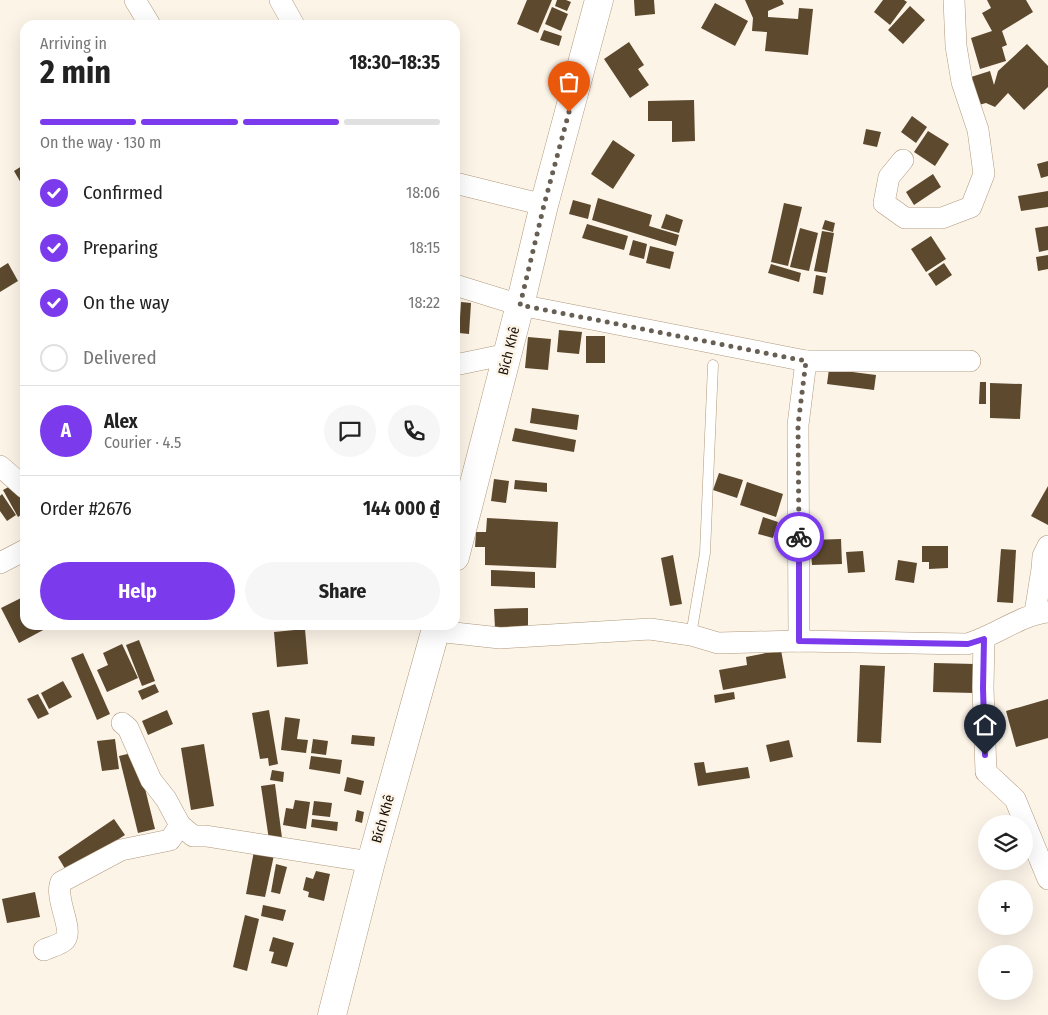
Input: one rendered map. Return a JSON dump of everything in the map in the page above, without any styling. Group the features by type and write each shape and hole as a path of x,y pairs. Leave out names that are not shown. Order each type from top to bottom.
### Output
{"main road":[{"name":"Bích Khê","path":"460,538 508,354 544,205 599,0"},
{"name":"Bích Khê","path":"332,1015 371,862 436,630"}],"street":[{"path":"135,0 147,20"},
{"path":"280,0 291,20"},
{"path":"903,160 889,177 884,203 905,218 942,218 971,207 984,174 978,130 962,82 957,55 954,0"},
{"path":"460,184 544,205"},
{"path":"460,287 520,305 806,361 970,362"},
{"path":"460,364 508,354"},
{"path":"799,641 798,425 806,361"},
{"path":"0,466 20,484"},
{"path":"450,630 500,638 650,629 691,635 718,643 799,641 968,644 984,639 1041,613 1042,556 1048,546"},
{"path":"0,563 20,553"},
{"path":"984,639 983,688 986,772 1015,800 1048,879"},
{"path":"122,723 128,728 151,780 166,799 180,825 193,836 206,836 371,862"},
{"path":"44,950 63,942 67,937 59,894 61,882 121,850 170,840 180,825"}],"lane":[{"path":"691,635 706,553 713,365"}],"building":[{"path":"527,0 552,0 538,33 517,24"},
{"path":"557,0 571,2 567,11 555,6"},
{"path":"634,0 654,0 655,14 635,16"},
{"path":"745,0 782,0 784,4 768,11 768,17 798,19 799,8 813,9 808,55 765,51 767,32 752,31 753,18"},
{"path":"883,0 904,0 907,2 890,25 874,12"},
{"path":"987,0 1026,0 1033,12 1002,31 1007,45 1002,47 1006,61 980,69 971,38 992,31 982,13 991,8"},
{"path":"715,3 748,21 735,46 701,28"},
{"path":"910,6 925,20 903,44 888,30"},
{"path":"552,7 568,14 561,31 545,24"},
{"path":"544,30 562,36 559,46 540,40"},
{"path":"629,42 644,65 638,69 649,85 630,98 604,59"},
{"path":"1027,44 1048,66 1048,87 1024,110 1008,93 995,107 986,103 975,106 971,77 990,71 994,85 998,71"},
{"path":"694,100 695,141 672,142 672,121 648,121 648,101"},
{"path":"912,116 927,127 916,143 901,132"},
{"path":"866,129 881,132 877,147 863,144"},
{"path":"928,131 949,144 935,166 914,152"},
{"path":"613,140 635,155 613,189 591,174"},
{"path":"1048,161 1048,176 1041,178 1037,164"},
{"path":"20,167 20,181 14,171"},
{"path":"933,174 941,187 914,205 906,192"},
{"path":"1048,191 1048,207 1021,211 1018,196"},
{"path":"598,198 652,215 649,226 679,235 676,246 592,220"},
{"path":"573,200 591,205 588,219 569,214"},
{"path":"784,203 802,207 788,266 771,262"},
{"path":"666,214 683,220 679,233 661,228"},
{"path":"825,220 835,223 833,232 822,229"},
{"path":"587,224 628,236 624,250 582,238"},
{"path":"1048,226 1048,250 1039,252 1035,228"},
{"path":"800,228 818,233 809,271 790,267"},
{"path":"822,231 834,233 827,273 814,271"},
{"path":"931,236 946,259 926,272 911,249"},
{"path":"633,240 647,244 644,259 629,255"},
{"path":"650,246 674,252 670,269 646,263"},
{"path":"1048,255 1048,269 1038,271 1036,257"},
{"path":"8,263 18,281 0,292 0,268"},
{"path":"944,263 952,275 936,286 928,274"},
{"path":"771,264 801,273 799,282 768,273"},
{"path":"816,275 826,277 823,295 813,293"},
{"path":"461,302 471,303 469,334 460,333"},
{"path":"559,330 582,332 579,354 557,352"},
{"path":"586,336 605,336 605,363 586,363"},
{"path":"528,337 551,339 548,370 525,368"},
{"path":"829,369 876,375 874,390 827,384"},
{"path":"980,382 986,382 986,404 979,404"},
{"path":"990,383 1022,384 1020,419 990,418"},
{"path":"532,408 579,415 577,430 530,423"},
{"path":"515,428 576,440 574,452 512,441"},
{"path":"719,473 743,480 737,498 713,490"},
{"path":"494,479 509,481 506,503 491,501"},
{"path":"515,480 547,483 547,492 514,489"},
{"path":"747,482 783,494 776,517 740,505"},
{"path":"14,484 20,494 20,516 18,517 3,490"},
{"path":"1048,486 1048,525 1031,516"},
{"path":"2,494 16,515 7,521 0,511 0,496"},
{"path":"763,517 778,522 773,538 758,534"},
{"path":"487,518 558,522 556,568 485,565 485,547 475,547 476,532 486,532"},
{"path":"841,539 842,564 812,565 810,540"},
{"path":"922,546 948,546 948,568 929,569 929,562 922,562"},
{"path":"1001,549 1016,550 1013,603 997,602"},
{"path":"863,551 865,572 848,573 846,552"},
{"path":"673,555 682,604 670,606 661,558"},
{"path":"898,560 917,563 914,583 895,580"},
{"path":"491,570 535,572 535,588 491,586"},
{"path":"20,598 20,630 43,630 19,643 1,608"},
{"path":"528,608 528,627 495,628 494,609"},
{"path":"305,630 308,664 277,667 274,632"},
{"path":"139,640 155,681 142,686 126,645"},
{"path":"122,644 138,678 107,692 97,670 108,665 103,653"},
{"path":"781,650 786,678 723,690 719,670 747,665 746,657"},
{"path":"83,653 110,714 97,720 71,658"},
{"path":"934,663 975,664 974,693 933,692"},
{"path":"860,665 885,666 881,743 857,742"},
{"path":"63,681 72,697 49,709 41,693"},
{"path":"155,684 159,692 142,700 138,691"},
{"path":"734,692 735,699 715,703 714,695"},
{"path":"38,694 49,714 38,719 27,699"},
{"path":"1048,699 1048,738 1016,747 1006,711"},
{"path":"167,710 173,724 148,735 142,721"},
{"path":"269,710 278,764 269,766 268,758 260,759 252,713"},
{"path":"285,717 300,719 297,739 308,740 306,753 281,750"},
{"path":"352,735 375,737 374,746 351,744"},
{"path":"115,739 119,769 102,771 97,741"},
{"path":"313,739 328,741 326,755 311,753"},
{"path":"789,740 793,757 770,762 766,745"},
{"path":"204,744 214,806 191,810 181,748"},
{"path":"136,752 155,829 138,833 119,756"},
{"path":"311,756 342,760 340,774 309,769"},
{"path":"704,762 706,773 748,767 750,778 698,786 694,763"},
{"path":"272,770 284,772 283,782 270,780"},
{"path":"347,777 364,781 361,795 344,791"},
{"path":"275,784 282,838 269,840 261,786"},
{"path":"295,800 310,802 306,829 283,825 286,808 293,809"},
{"path":"314,801 332,803 330,817 312,815"},
{"path":"357,810 364,812 362,823 355,821"},
{"path":"114,819 125,835 67,872 58,857"},
{"path":"312,819 338,822 337,831 311,827"},
{"path":"254,851 274,855 265,897 246,894"},
{"path":"276,864 287,867 280,894 271,892"},
{"path":"316,871 330,874 324,901 308,897 309,892 303,890 306,877 313,879"},
{"path":"35,892 40,917 7,923 2,899"},
{"path":"263,905 286,910 283,921 261,916"},
{"path":"245,915 259,919 247,971 233,967"},
{"path":"273,937 294,943 287,967 271,963 274,952 269,951"}],"way so far":[{"path":"569,112 520,305 722,343 806,361 798,425 799,537"}],"route":[{"path":"799,537 799,641 968,644 984,639 985,755"}]}
